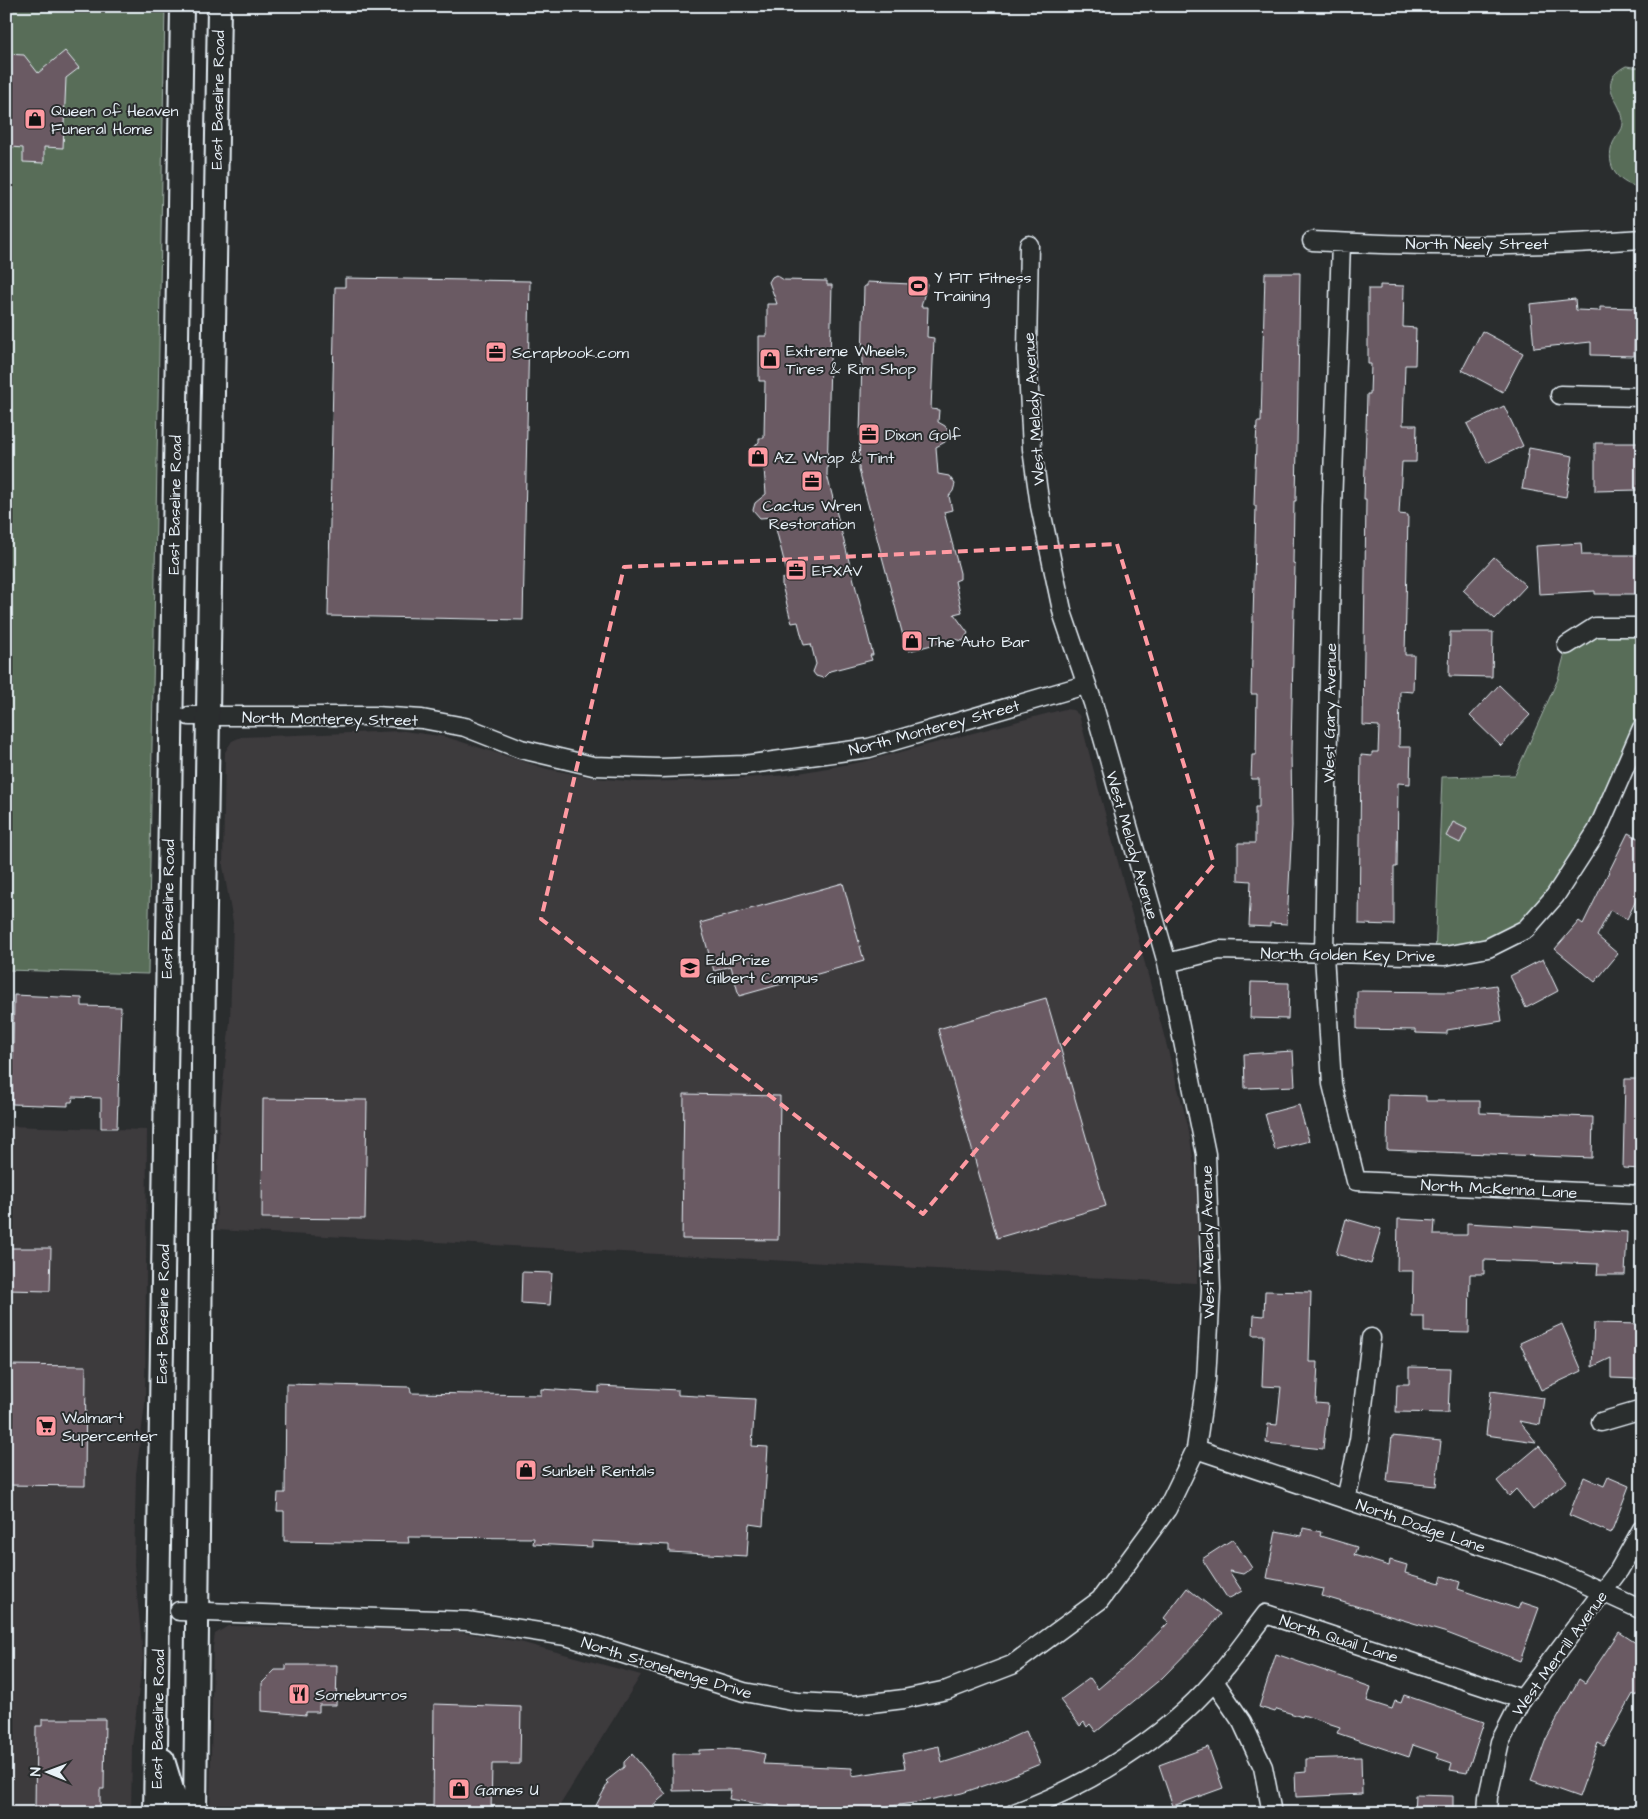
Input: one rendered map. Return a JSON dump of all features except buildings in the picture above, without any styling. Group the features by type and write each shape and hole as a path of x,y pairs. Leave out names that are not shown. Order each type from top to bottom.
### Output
{"main road":[{"name":"East Baseline Road","path":"155,1813 182,6"},
{"name":"East Baseline Road","path":"195,1813 188,1611 198,716 219,6"},
{"path":"156,1740 177,1806 177,1813"}],"street":[{"name":"North Neely Street","path":"1312,241 1499,245 1590,243 1642,239"},
{"name":"West Gary Avenue","path":"1341,243 1332,517 1324,954 1332,1084 1356,1181"},
{"name":"West Melody Avenue","path":"1029,246 1027,350 1032,449 1040,506 1063,615 1085,685 1093,703 1167,963 1206,1154 1210,1289 1206,1380 1196,1449"},
{"path":"1560,395 1642,397"},
{"path":"1567,645 1596,627 1642,627"},
{"name":"North Monterey Street","path":"198,716 375,716 422,719 465,728 522,749 593,766 661,768 744,765 869,748 1085,685"},
{"name":"North Golden Key Drive","path":"1167,963 1219,950 1445,956 1488,948 1526,929 1555,896 1597,831 1642,728"},
{"name":"North McKenna Lane","path":"1356,1181 1642,1195"},
{"path":"1346,1499 1359,1440 1371,1338"},
{"path":"1601,1422 1642,1410"},
{"name":"North Stonehenge Drive","path":"188,1611 467,1621 566,1636 744,1692 796,1702 855,1705 904,1699 947,1690 1012,1665 1100,1600 1167,1509 1196,1449"},
{"name":"North Dodge Lane","path":"1196,1449 1550,1568 1642,1610"},
{"name":"West Merrill Avenue","path":"1487,1813 1488,1797 1500,1742 1522,1699 1619,1570 1642,1529"},
{"name":"North Quail Lane","path":"1014,1813 1045,1807 1153,1738 1214,1681 1266,1614 1522,1699"},
{"path":"1214,1681 1242,1722 1263,1767 1272,1813"}],"highlighted area":[{"path":"1117,544 1214,864 923,1214 541,919 624,567"}],"shaded area":[{"name":"EduPrize Gilbert Campus","path":"1065,709 1073,710 1079,715 1188,1126 1199,1194 1197,1283 216,1230 220,1111 230,1022 233,922 223,866 225,752 232,741 241,737 404,731 446,737 547,769 595,778 637,782 717,780 787,775 862,762"},
{"path":"6,1126 147,1130 145,1404 136,1474 134,1565 143,1656 132,1746 131,1813 6,1813"},
{"path":"228,1626 407,1629 459,1632 520,1642 641,1675 555,1813 210,1813 213,1647 215,1634"}],"green space":[{"path":"6,6 165,6 148,974 6,970"},
{"path":"1626,66 1642,68 1642,187 1634,186 1620,179 1612,167 1610,159 1613,143 1623,126 1620,108 1612,94 1611,80 1616,73"},
{"path":"1595,627 1642,627 1642,728 1597,831 1526,929 1435,957 1442,777 1515,775 1558,679 1567,645"}],"place":[{"name":"Queen of Heaven Funeral Home","path":"35,119"},
{"name":"Y FIT Fitness Training","path":"918,286"},
{"name":"Scrapbook.com","path":"496,352"},
{"name":"Extreme Wheels, Tires & Rim Shop","path":"770,359"},
{"name":"Dixon Golf","path":"869,434"},
{"name":"AZ Wrap & Tint","path":"758,457"},
{"name":"Cactus Wren Restoration","path":"812,481"},
{"name":"EFXAV","path":"796,570"},
{"name":"The Auto Bar","path":"912,641"},
{"name":"EduPrize Gilbert Campus","path":"690,968"},
{"name":"Walmart Supercenter","path":"46,1426"},
{"name":"Sunbelt Rentals","path":"526,1470"},
{"name":"Someburros","path":"299,1694"},
{"name":"Games U","path":"459,1789"}]}
